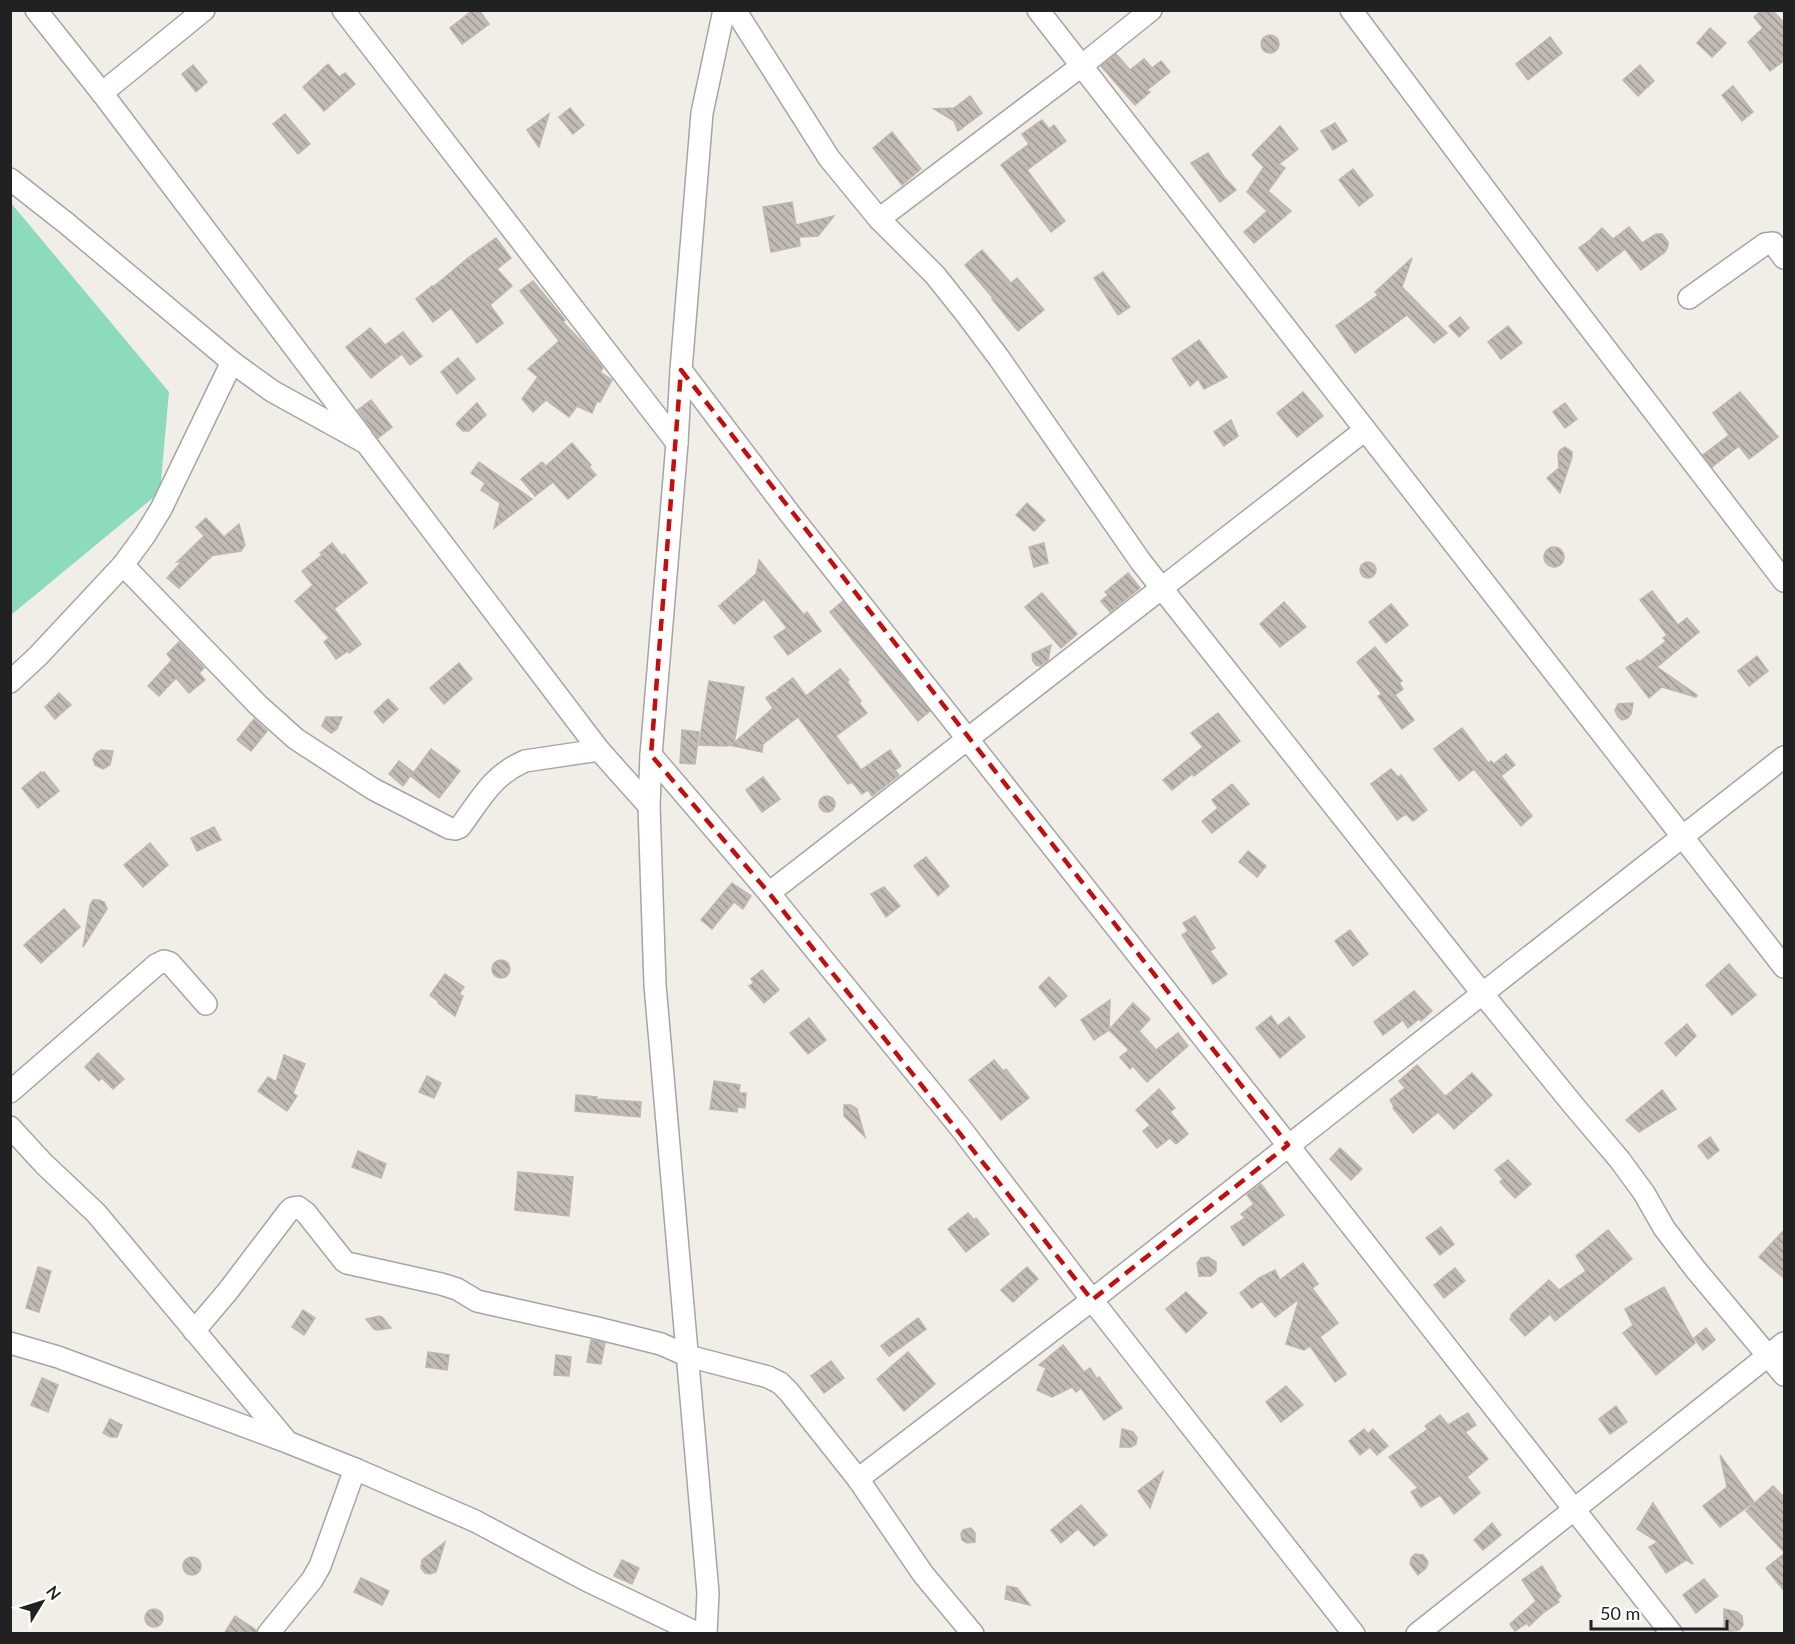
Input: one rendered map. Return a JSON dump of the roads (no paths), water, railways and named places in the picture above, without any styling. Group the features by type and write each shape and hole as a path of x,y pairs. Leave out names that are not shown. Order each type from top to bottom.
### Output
{"street":[{"path":"36,10 102,93 599,750 649,806"},
{"path":"102,93 204,10"},
{"path":"343,10 677,443"},
{"path":"706,1634 708,1593 655,985 649,806 651,755 702,113 724,10"},
{"path":"735,10 829,158 879,219 935,275 966,314 999,358 1115,527 1162,589 1482,993 1619,1159 1644,1193 1664,1228 1696,1270 1777,1350 1785,1375"},
{"path":"1038,10 1080,67 1785,967"},
{"path":"879,219 1080,67 1151,10"},
{"path":"1351,10 1547,272 1785,581"},
{"path":"10,179 232,362 272,391 366,443"},
{"path":"1689,298 1765,244 1773,243 1785,258"},
{"path":"10,682 38,656 123,565 145,535 161,509 232,362"},
{"path":"681,370 790,514 1672,1634"},
{"path":"770,893 966,738 1162,589 1365,430"},
{"path":"123,565 258,705 296,739 373,789 449,828 460,827 489,786 516,765 525,761 599,750"},
{"path":"651,755 770,893 958,1126 1354,1634"},
{"path":"858,1479 1092,1300 1288,1144 1785,757"},
{"path":"10,1092 156,965 164,962 170,963 207,1004"},
{"path":"10,1127 44,1164 96,1213 287,1442"},
{"path":"194,1331 228,1291 288,1212 292,1208 298,1208 306,1213 348,1263 441,1284 457,1289 477,1301 661,1344 688,1356 768,1377 780,1383 789,1392 858,1479 923,1574 973,1634"},
{"path":"10,1343 58,1357 355,1469 475,1521 586,1580 699,1634"},
{"path":"1417,1634 1777,1350"},
{"path":"268,1634 312,1580 320,1566 355,1469"}]}
